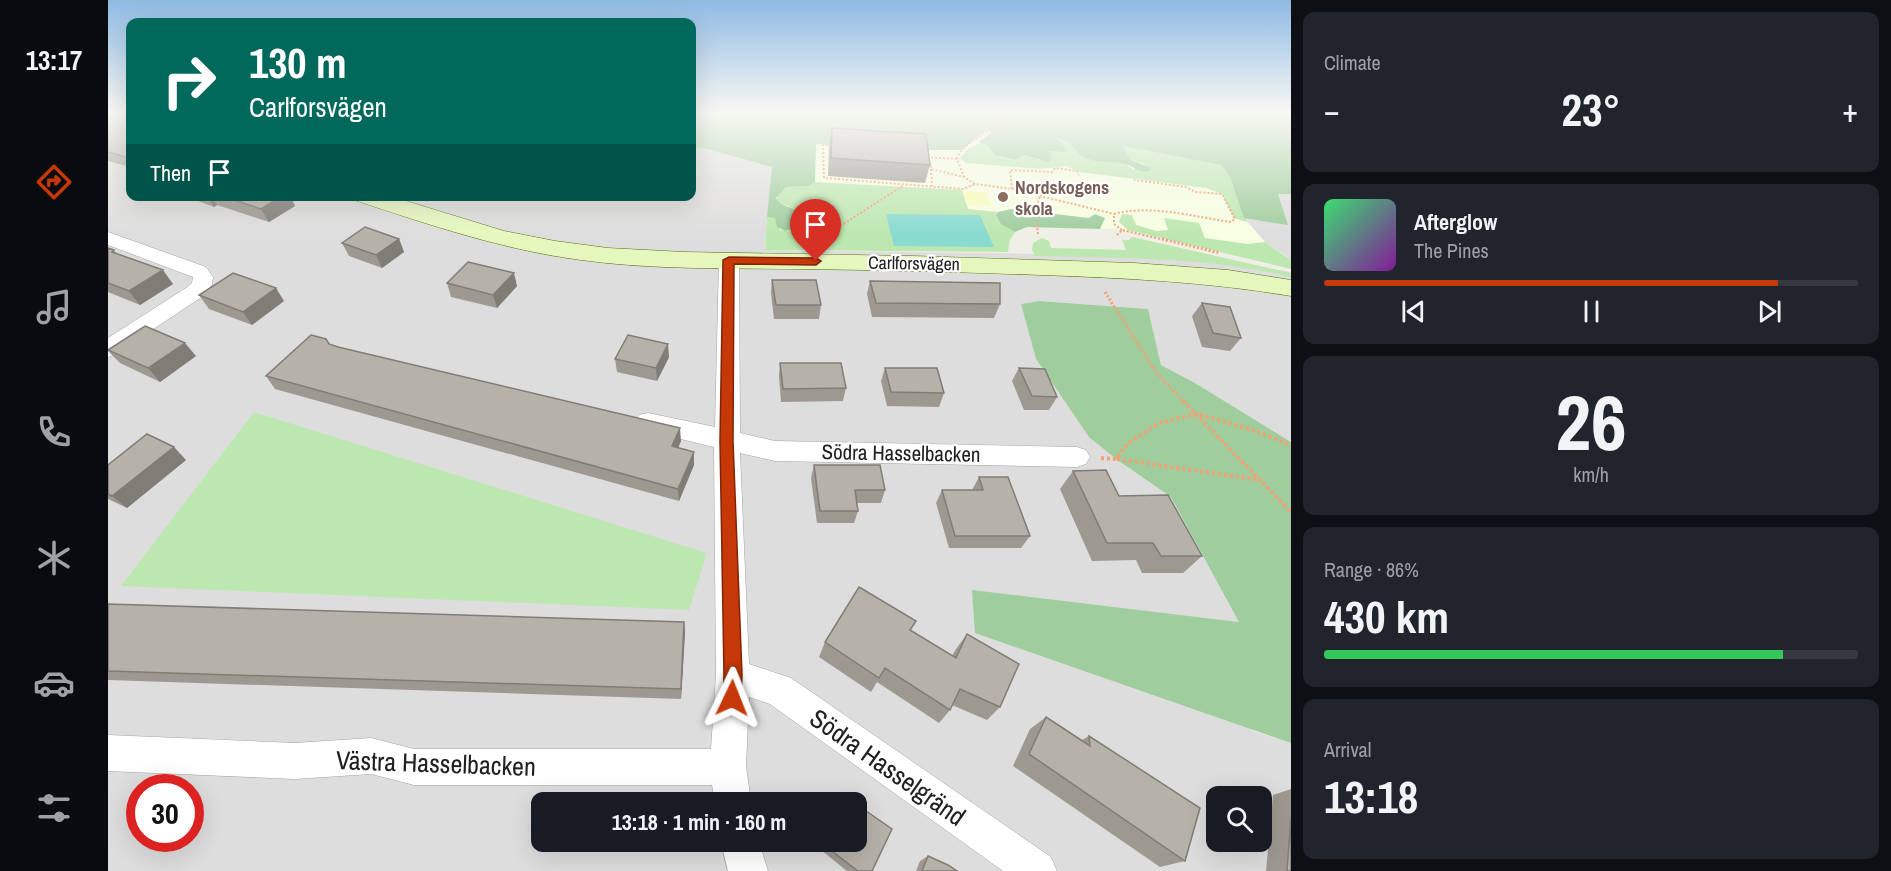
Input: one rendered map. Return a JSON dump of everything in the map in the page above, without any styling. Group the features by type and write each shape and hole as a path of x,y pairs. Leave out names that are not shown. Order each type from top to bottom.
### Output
{"street":[{"name":"Carlforsvägen","path":"381,201 478,232 532,245 582,253 648,258 931,263 1130,270 1212,276 1291,288"},
{"path":"108,238 199,271 203,277 202,285 193,293 108,349"},
{"path":"729,260 727,441 733,675 728,767 732,792"},
{"name":"Södra Hasselbacken","path":"623,416 775,451 1077,457"},
{"name":"Södra Hasselgränd","path":"733,675 779,690 1037,871"},
{"name":"Västra Hasselbacken","path":"108,753 295,761 371,756 414,767 728,767"},
{"path":"743,852 748,871"}],"path":[{"path":"824,154 824,178 963,189 975,184"},
{"path":"925,154 932,169 932,186"},
{"path":"959,154 957,159 964,177"},
{"path":"927,157 957,159"},
{"path":"1012,189 1010,170 1052,172 1055,168 1065,168 1077,171 1079,175"},
{"path":"932,169 964,177 975,184 1012,189 1114,214 1121,210 1231,222 1235,219 1222,194 1195,192 1186,187 1134,180"},
{"path":"819,240 905,184"},
{"path":"1038,234 1035,211 1040,196"},
{"path":"1114,214 1114,224 1122,230 1222,253"},
{"path":"1117,235 1122,230"},
{"path":"1104,291 1157,374 1291,512"},
{"path":"1116,459 1127,444 1159,423 1197,414 1250,429 1291,445"},
{"path":"1077,457 1116,459 1260,480"}],"shaded area":[{"path":"108,154 126,154 126,201 696,201 696,154 725,154 772,167 765,250 1185,256 1291,272 1291,442 1195,383 1161,365 1148,309 1039,301 1021,304 1036,359 1089,436 1116,459 1171,497 1240,622 972,591 1256,732 1291,743 1291,871 108,871"},
{"path":"725,154 816,154 815,182 809,186 786,187 776,198 797,212 799,215 797,228 785,231 777,227 775,218 767,217 772,167"},
{"name":"Nordskogens skola","path":"775,154 1145,154 1221,165 1230,177 1244,218 1265,242 1286,256 1291,262 1291,267 1126,229 1027,227 1015,232 1010,240 1008,252 765,250"},
{"path":"964,154 997,154 1015,160 1030,155 1039,160 1048,154 1080,154 1118,162 1133,170 1145,164 1129,159 1126,154 1162,154 1221,165 1230,177 1247,222 1234,218 1222,194 1206,188 1080,172 1066,166 1039,169 966,163 960,158"},
{"path":"1050,154 1051,160 1049,162 1025,155 1015,160 995,155"},
{"path":"1079,154 1127,154 1129,159 1151,168 1149,171 1142,171 1128,165 1086,158"},
{"path":"1162,154 1291,154 1291,194 1278,194 1288,225 1244,218 1230,177 1221,165"},
{"path":"1291,171 1291,260 1265,242 1244,218 1228,174"},
{"path":"815,182 962,190 968,209 998,212 996,214 1005,226 1015,232 1010,240 1008,252 765,250 767,217 775,218 780,230 789,231 793,208 777,202 777,196 786,187 809,186"},
{"path":"1011,209 1089,218 1095,214 1105,218 1100,229 1027,227 1015,232 1001,224 996,215 998,212"},
{"path":"886,214 980,215 994,247 894,246"},
{"path":"1122,214 1132,215 1136,225 1157,231 1168,230 1164,218 1199,223 1205,238 1247,244 1265,242 1291,260 1291,269 1128,230 1119,222"},
{"path":"1132,237 1291,273 1291,277 1259,270 1196,262 1035,256 1032,250 1033,243 1042,238 1049,241 1051,248 1126,250 1122,240 1129,240"},
{"path":"1039,301 1148,309 1161,365 1195,383 1291,442 1291,743 975,633 972,590 1239,622 1171,497 1116,459 1089,437 1036,359 1021,304"},
{"path":"254,412 707,553 689,610 121,586"}],"sand":[{"path":"963,191 986,192 991,206 968,205"}],"building":[{"path":"831,154 929,154 930,165 831,158"},
{"path":"237,201 274,201 261,209"},
{"path":"365,227 399,239 376,255 342,243"},
{"path":"108,248 114,250 112,252 163,270 129,291 108,283"},
{"path":"468,262 514,273 493,295 447,283"},
{"path":"233,273 276,288 243,312 199,295"},
{"path":"772,280 816,280 821,305 776,305"},
{"path":"870,281 1000,283 1000,304 876,303"},
{"path":"1202,303 1230,307 1241,338 1213,333"},
{"path":"145,326 185,343 148,368 108,350"},
{"path":"311,335 326,339 329,344 338,347 680,428 672,446 694,452 678,489 266,376"},
{"path":"628,335 668,344 656,368 615,359"},
{"path":"780,363 841,363 846,388 783,389"},
{"path":"885,368 937,368 944,393 891,392"},
{"path":"1019,368 1045,369 1057,397 1032,396"},
{"path":"147,434 174,447 112,496 108,494 108,465"},
{"path":"814,465 880,465 885,490 855,490 858,511 820,511"},
{"path":"1106,470 1119,496 1168,495 1202,556 1161,556 1153,543 1107,543 1073,471"},
{"path":"979,477 1008,477 1030,536 955,536 942,490 983,490"},
{"path":"859,587 916,621 910,630 956,658 967,634 1019,664 1000,707 960,689 950,710 885,668 879,678 825,642"},
{"path":"108,604 684,622 681,689 108,671"},
{"path":"1046,717 1090,746 1089,736 1200,808 1185,861 1029,754"},
{"path":"867,812 892,829 872,871 858,871 833,852 867,852"},
{"path":"1291,817 1291,871 1287,871"},
{"path":"928,856 948,865 957,871 922,871"}],"place":[{"name":"Nordskogens skola","path":"1003,197"}],"route":[{"path":"732,698 727,441 729,260 816,261"}]}
